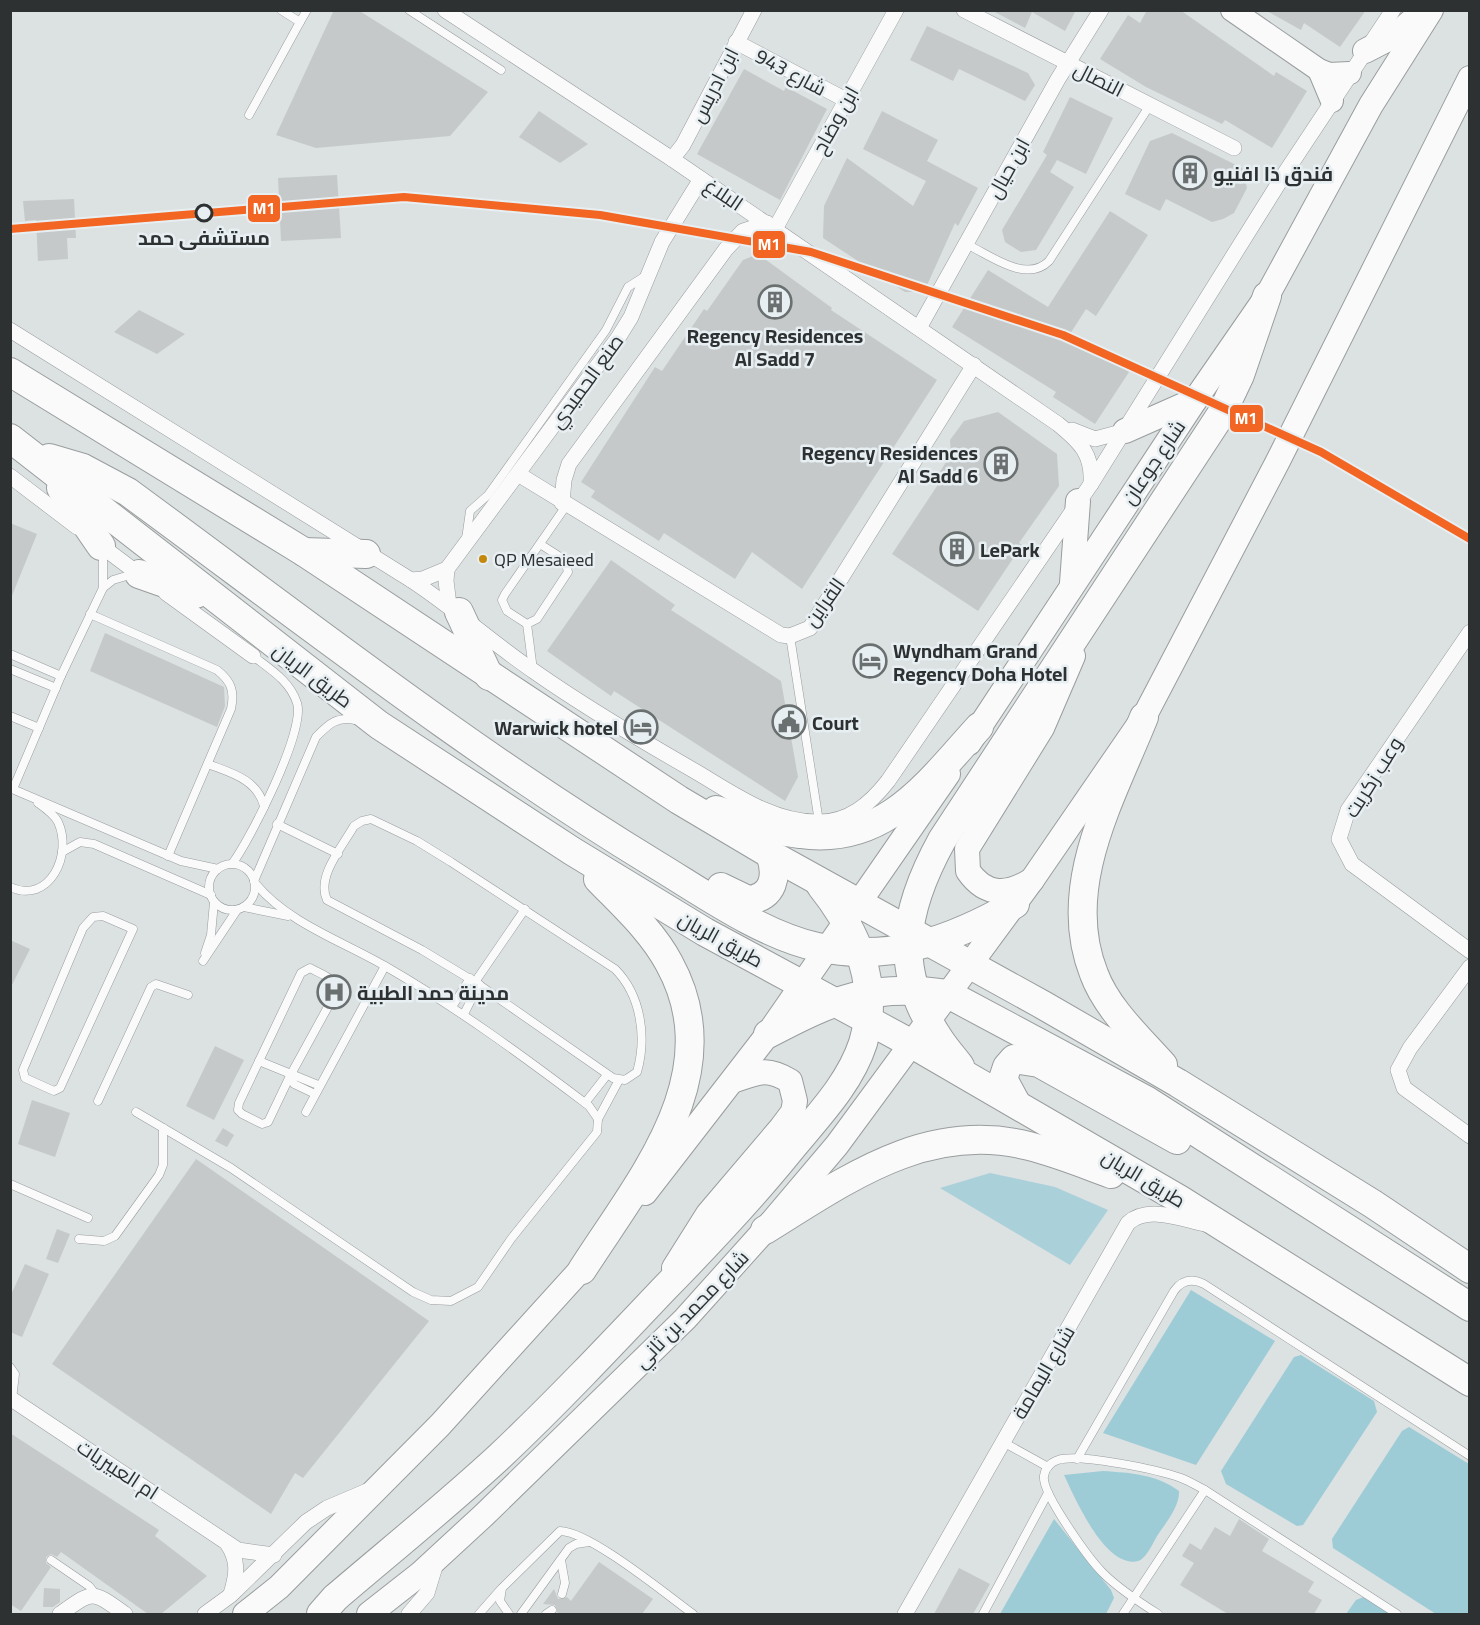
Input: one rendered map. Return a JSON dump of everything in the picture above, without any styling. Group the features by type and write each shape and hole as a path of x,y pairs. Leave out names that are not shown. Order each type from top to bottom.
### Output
{"highway":[{"path":"920,1033 915,989 916,894 942,840 1222,413 1240,375 1268,296"},
{"path":"10,372 304,552 679,800 815,879 853,913 969,964 1178,1083 1373,1204 1470,1269"},
{"name":"طريق الريان","path":"10,438 379,725 572,851 688,922 867,1020 920,1033 966,1075 1231,1230 1470,1382"},
{"path":"33,454 101,546"},
{"path":"33,454 83,468 128,492 490,756 617,841 705,894 796,941 828,949 861,953 916,941 984,922 1015,904"},
{"path":"304,552 366,554"},
{"path":"139,574 191,591 231,611"},
{"path":"454,609 489,676"},
{"path":"1144,717 1091,850 1082,898 1084,942 1094,976 1109,1001 1178,1083"},
{"path":"679,800 797,834 843,836 865,829 894,814 979,727"},
{"path":"490,756 614,820 741,898 757,899 770,889 775,875 771,854"},
{"path":"572,851 652,937 670,963 689,1019 691,1046 686,1087 673,1123 654,1158 582,1270"},
{"path":"321,1614 335,1598 499,1457 588,1370 752,1197 844,1083 857,1059 867,1020 868,992 853,913"},
{"path":"768,1034 833,1002 868,992 915,989 948,994 1146,1101 1299,1196 1470,1307"},
{"path":"1016,1103 1003,1079 1007,1067 1014,1059 1039,1063 1176,1139 1299,1196"},
{"path":"765,1230 866,1167 904,1152 968,1141 1027,1145 1179,1199"},
{"path":"1412,1344 1470,1392"}],"main road":[{"path":"1365,51 1394,36 1424,10"},
{"name":"شارع جوعان","path":"853,913 1195,400 1268,296 1371,105 1431,10"},
{"path":"969,964 1015,904 1144,717 1278,461 1470,78"},
{"path":"1125,431 1195,400"},
{"path":"1072,584 1085,492"},
{"path":"1032,880 1007,892 985,889 968,872 967,849 1042,728 1092,613"},
{"path":"245,1614 279,1587 476,1387 582,1270 735,1080 853,913"},
{"name":"شارع محمد بن ثاني","path":"369,1614 438,1558 684,1319 765,1230 837,1145 969,964"},
{"path":"651,1303 708,1214 793,1112 795,1101 790,1081 778,1074 763,1070 735,1080"}],"street":[{"name":"البلاغ","path":"445,10 672,159 1058,424 1087,451 1092,471 1085,492"},
{"name":"ابن ادريس","path":"672,159 683,145 753,10"},
{"name":"ابن وضاح","path":"771,226 846,100 896,10"},
{"name":"النصال","path":"964,10 1234,148"},
{"name":"ابن حيال","path":"919,328 1068,63 1101,10"},
{"name":"شارع جوعان","path":"819,822 839,819 872,802 1085,492 1332,101 1393,10"},
{"path":"1235,12 1319,70 1329,74 1350,73"},
{"name":"شارع 943","path":"736,42 846,100"},
{"path":"1319,70 1332,101"},
{"name":"صنع الحميدي","path":"447,569 625,328 662,242 701,179"},
{"path":"564,504 564,480 569,464 726,249 743,231 771,226"},
{"path":"10,330 411,580 454,609 533,671 740,798 775,814 819,822"},
{"name":"القراين","path":"518,474 564,504 782,634 790,636 810,628 974,365"},
{"name":"البلاغ","path":"1058,424 1095,438 1125,431"},
{"name":"طريق الريان","path":"10,476 101,546 253,656"},
{"path":"411,580 423,579 447,569 446,581 454,609"},
{"name":"وعب زكريت","path":"1470,632 1348,810 1339,839 1352,864 1470,951"},
{"path":"1470,967 1410,1048 1398,1070 1404,1088 1470,1136"},
{"name":"شارع اليمامة","path":"905,1614 1128,1223 1138,1216 1150,1214 1231,1230"},
{"name":"ام العبيريات","path":"11,1398 238,1550 274,1555"},
{"path":"205,1614 231,1595 316,1515 378,1486"},
{"path":"225,1541 236,1556 237,1575 231,1595"},
{"path":"409,1614 427,1593 438,1558"},
{"path":"60,1614 84,1597 96,1595 125,1614"}],"lane":[{"path":"281,10 300,22"},
{"path":"249,115 307,10"},
{"path":"409,10 501,70"},
{"path":"966,244 1021,270 1031,272 1042,269 1150,105"},
{"path":"466,544 466,521 470,511 488,495 606,330 628,287 636,279 648,275"},
{"path":"533,671 527,624 507,611 502,600 564,504"},
{"path":"527,624 537,619 568,572 565,560 540,544"},
{"path":"101,546 104,560 103,588 12,788 34,800 168,856 198,866 218,869 232,864 249,840 264,806 295,728 298,705 288,684 253,656"},
{"path":"103,588 125,575 139,574"},
{"path":"90,614 217,670 226,677 232,687 234,698 168,856"},
{"path":"790,636 819,822"},
{"path":"10,654 62,676"},
{"path":"10,669 56,688"},
{"path":"10,716 39,728"},
{"path":"218,869 210,881 213,899 211,935 203,961 241,908 253,897 254,882 316,737 330,722 345,718 379,725"},
{"path":"208,764 252,784 258,790 264,806"},
{"path":"10,887 28,892 43,887 55,872 62,852 63,839 57,820 34,800"},
{"path":"371,819 417,841 615,969 632,989 637,1001 642,1042 640,1061 633,1076 619,1080 607,1075 475,981 327,900 322,891 324,880 338,854 354,826 371,819"},
{"path":"277,824 338,854"},
{"path":"62,852 80,842 94,844 213,899 229,910 241,908 292,917"},
{"path":"232,864 246,869 270,901 292,917 385,966 464,1014 593,1109 598,1119"},
{"path":"452,1007 475,981 525,909"},
{"path":"103,916 133,930 60,1088 54,1091 25,1078 23,1070 86,923 93,917 103,916"},
{"path":"306,1112 318,1085 385,966"},
{"path":"310,969 332,980 336,990 268,1122 262,1124 240,1112 238,1106 259,1061 301,973 310,969"},
{"path":"464,1014 475,981"},
{"path":"98,1101 151,987 156,984 188,995"},
{"path":"259,1061 290,1076 299,1075 318,1085"},
{"path":"585,1103 607,1075"},
{"path":"290,1076 294,1084 315,1094"},
{"path":"136,1112 231,1168 412,1292 441,1302 461,1298 478,1287 516,1232 593,1138 598,1119 619,1080"},
{"path":"79,1239 104,1241 115,1236 159,1175 162,1165 163,1128"},
{"path":"10,1184 88,1218"},
{"path":"1077,1459 1174,1291 1180,1284 1190,1281 1204,1284 1470,1456"},
{"path":"10,1367 15,1379 11,1398"},
{"path":"1003,1442 1047,1467"},
{"path":"1158,1614 1134,1599 1103,1574 1091,1560 1063,1520 1048,1493 1044,1480 1047,1467 1057,1460 1077,1459 1150,1469 1182,1478 1205,1490 1397,1614"},
{"path":"1123,1614 1205,1490"},
{"path":"984,1614 1048,1493"},
{"path":"479,1614 560,1531 573,1533 591,1542 693,1614"},
{"path":"521,1614 561,1560 576,1544 591,1542"},
{"path":"51,1560 89,1586 96,1595"},
{"path":"561,1560 565,1583 562,1594"},
{"path":"502,1588 501,1605 509,1614"}],"shaded area":[{"path":"990,1173 1055,1187 1108,1210 1070,1265 940,1188"},
{"path":"1191,1290 1275,1341 1196,1465 1103,1433"},
{"path":"1301,1355 1374,1401 1377,1412 1303,1525 1297,1526 1226,1484 1221,1471 1294,1357"},
{"path":"1409,1427 1469,1464 1469,1614 1436,1614 1333,1548 1332,1539 1402,1431"},
{"path":"1103,1471 1152,1478 1179,1491 1177,1503 1171,1515 1141,1560 1126,1561 1114,1554 1103,1543 1093,1530 1064,1475"},
{"path":"1054,1519 1111,1590 1114,1598 1106,1614 1000,1614"},
{"path":"1366,1596 1374,1597 1401,1614 1346,1614 1356,1600"}],"building":[{"path":"334,10 358,10 488,92 450,136 316,148 276,135"},
{"path":"991,10 1076,10 1065,31 1032,12 1025,28"},
{"path":"1147,10 1180,10 1274,76 1276,72 1307,91 1272,148 1225,120 1222,124 1146,87 1100,59 1128,15 1140,23"},
{"path":"1265,10 1366,10 1340,47 1304,23 1301,30"},
{"path":"927,26 1028,73 1035,85 1025,101 959,69 953,81 910,60"},
{"path":"744,69 784,91 786,87 827,109 780,200 697,154"},
{"path":"1070,97 1113,118 1086,174 1057,160 1050,172 1074,187 1036,250 1021,252 1005,242 1002,230 1047,155 1043,152"},
{"path":"539,111 588,144 560,163 519,137"},
{"path":"882,111 938,140 927,161 978,188 958,226 955,223 924,292 905,292 823,238 824,206 847,158 913,206 926,181 863,149"},
{"name":"فندق ذا افنيو","path":"1172,133 1242,168 1247,188 1234,213 1212,222 1166,199 1160,211 1125,194 1150,141"},
{"path":"337,175 341,238 281,241 278,178"},
{"path":"74,199 76,238 67,238 68,259 38,261 36,220 25,221 23,201"},
{"path":"1110,211 1148,235 1096,316 1086,309 1070,334 1129,372 1095,424 1053,397 1056,392 952,327 988,270 1048,307"},
{"path":"758,254 832,308 831,310 937,380 802,589 752,552 735,579 664,533 659,541 591,497 595,491 581,482 655,367 662,371 704,309 707,311 743,260"},
{"path":"139,310 185,334 157,354 114,332"},
{"path":"998,412 1057,454 1059,486 1019,543 1022,545 978,611 892,554 943,477 938,475 951,454 950,440 964,421"},
{"path":"10,523 37,534 11,598 10,597"},
{"path":"611,560 675,605 671,610 781,681 798,777 785,801 614,691 611,696 547,651"},
{"path":"105,633 224,687 225,706 217,727 90,671"},
{"path":"10,940 30,949 10,989"},
{"path":"215,1046 244,1060 214,1120 186,1106"},
{"path":"32,1100 70,1113 55,1157 18,1144"},
{"path":"223,1128 234,1135 227,1147 215,1141"},
{"path":"196,1159 429,1321 303,1478 295,1473 271,1514 52,1364"},
{"path":"57,1229 70,1234 58,1263 46,1259"},
{"path":"25,1264 49,1274 22,1337 10,1332 10,1297"},
{"path":"10,1433 159,1530 155,1536 207,1576 161,1614 148,1614 61,1552 57,1557 51,1554 46,1557 46,1563 51,1567 21,1611 10,1604"},
{"path":"1239,1519 1269,1539 1262,1551 1314,1582 1308,1592 1322,1600 1314,1614 1228,1614 1180,1585 1194,1563 1182,1556 1190,1543 1201,1550 1215,1527 1230,1536"},
{"path":"599,1562 653,1599 642,1614 558,1614 555,1605 543,1604 554,1589 558,1599 567,1597 571,1601"},
{"path":"959,1568 990,1584 973,1614 934,1614"},
{"path":"44,1588 60,1589 60,1602 53,1607 43,1607"}],"transit line":[{"name":"M1","path":"10,229 404,197 600,215 811,252 1063,335 1321,452 1470,539"}],"place":[{"name":"فندق ذا افنيو","path":"1190,173"},
{"name":"مستشفى حمد","path":"204,213"},
{"name":"Regency Residences Al Sadd 7","path":"775,302"},
{"name":"Regency Residences Al Sadd 6","path":"1001,464"},
{"name":"LePark","path":"957,549"},
{"name":"QP Mesaieed","path":"483,559"},
{"name":"Wyndham Grand Regency Doha Hotel","path":"870,661"},
{"name":"Court","path":"789,722"},
{"name":"Warwick hotel","path":"641,727"},
{"name":"مدينة حمد الطبية","path":"334,992"}]}
